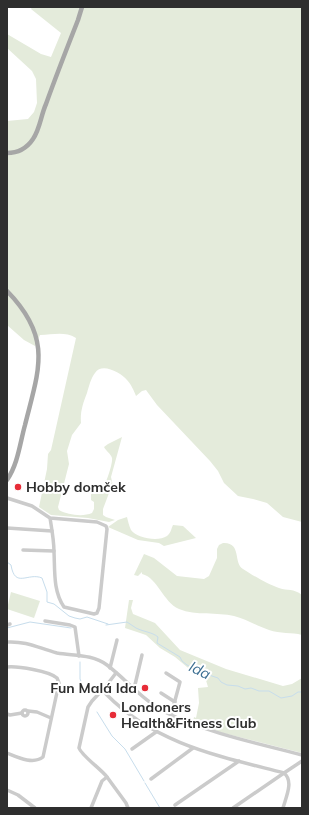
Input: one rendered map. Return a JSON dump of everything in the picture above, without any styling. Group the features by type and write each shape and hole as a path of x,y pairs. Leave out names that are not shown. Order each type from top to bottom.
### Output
{"main road":[{"path":"7,153 17,152 24,148 35,136 45,105 82,7"},
{"path":"7,291 30,320 37,337 39,352 37,376 13,468 7,480"}],"street":[{"path":"7,498 32,506 50,518 97,522 106,526 107,529 100,602 97,613 94,614 64,607 58,596 50,518"},
{"path":"7,528 52,531"},
{"path":"23,550 54,552"},
{"path":"46,621 75,627 79,656"},
{"path":"109,667 118,640"},
{"path":"7,642 26,643 54,652 93,658 109,667 155,706 171,715 220,733 302,755"},
{"path":"134,689 142,654"},
{"path":"7,667 21,666 51,675 57,678 59,683 42,758 36,760 23,759 7,753"},
{"path":"166,673 180,682 171,715"},
{"path":"116,674 91,703 86,716 80,750 107,777 128,808"},
{"path":"106,686 105,691 107,695 130,715 156,732 193,748 284,773 288,776 289,780 283,808"},
{"path":"161,693 175,702"},
{"path":"7,714 23,717 28,715 28,711 37,712 51,718"},
{"path":"132,749 156,732"},
{"path":"152,779 193,748"},
{"path":"233,808 302,760"},
{"path":"175,805 239,761"},
{"path":"91,808 102,781 107,777"},
{"path":"7,790 22,798 35,808"}],"green space":[{"path":"32,7 302,7 302,522 283,517 267,503 238,496 224,483 218,471 210,461 157,405 146,390 142,391 136,396 130,383 124,377 116,372 102,368 98,370 90,382 82,408 81,423 72,435 67,451 69,464 58,507 59,510 71,514 84,515 92,513 94,509 94,502 91,500 91,494 104,486 112,461 112,458 104,447 122,437 111,477 113,486 103,509 103,515 115,520 109,522 88,518 51,515 39,507 47,469 48,454 51,450 76,338 63,334 40,335 35,346 24,340 7,325 7,121 28,119 34,112 37,103 36,79 32,71 7,48 7,34 41,54 51,57 61,33 31,9"},
{"path":"127,517 131,530 143,537 153,539 163,538 169,534 173,525 183,526 196,538 164,546 159,543 138,540 108,527 118,520"},
{"path":"223,543 233,546 238,562 243,569 270,585 296,591 302,595 302,635 273,631 234,616 199,613 179,609 173,606 148,576 142,574 142,572 138,576 134,575 144,554 154,558 177,576 204,579 209,576 217,558 217,549 219,545"},
{"path":"11,592 40,601 34,618 7,609"},
{"path":"129,600 133,600 131,608 133,614 155,623 180,650 226,669 283,686 292,684 302,678 302,753 223,733 193,722 194,717 196,718 199,703 198,688 208,687 205,677 193,672 175,657 160,648 146,635 125,628"}],"waterway":[{"name":"Ida","path":"7,562 11,565 13,572 19,578 42,578 47,592 47,602 54,604 69,616 80,619 87,617 108,624"},
{"path":"7,628 30,622 71,628"},
{"name":"Ida","path":"106,625 127,622 136,628 153,634 158,637 157,643 180,657 187,665 195,669 205,670 209,675 218,678 221,682 227,685 238,686 245,689 251,688 259,691 269,691 281,698 302,692"},
{"path":"80,662 80,679 86,693"},
{"path":"97,712 112,736 125,749 144,781"},
{"path":"145,783 160,808"}],"place":[{"name":"Hobby domček","path":"18,487"},
{"name":"Fun Malá Ida","path":"145,688"},
{"name":"Londoners Health&Fitness Club","path":"113,715"}]}
